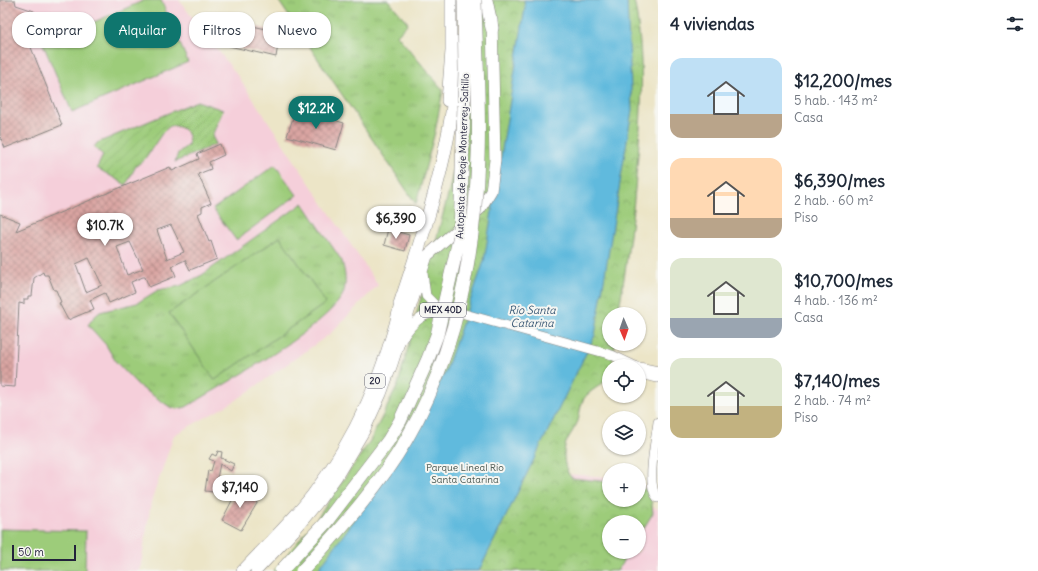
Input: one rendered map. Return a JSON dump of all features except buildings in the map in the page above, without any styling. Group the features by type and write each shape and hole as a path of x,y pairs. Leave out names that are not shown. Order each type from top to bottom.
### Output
{"highway":[{"path":"400,304 420,246 451,125 457,84 460,0"},
{"name":"Autopista de Peaje Monterrey-Saltillo","path":"281,571 326,522 388,441 400,421 428,360 437,335 460,235 466,71 464,0"},
{"name":"Autopista de Peaje Monterrey-Saltillo","path":"302,571 374,487 406,439 435,380 452,326 466,267 476,204 479,154 475,0"},
{"path":"486,0 492,28"}],"main road":[{"name":"20","path":"242,571 311,496 343,448 359,419 386,354 438,156 450,76 451,0"},
{"path":"491,0 492,28"},
{"name":"20","path":"256,571 294,531 337,476 364,431 401,342 427,256 480,209 491,191 495,160 492,28"}],"street":[{"path":"422,269 426,296 440,311 616,359"},
{"path":"401,342 414,322 429,314 440,311"},
{"path":"646,368 658,371"},
{"path":"646,375 658,378"},
{"path":"658,422 652,477 652,487 654,494 658,498"}],"shaded area":[{"path":"0,0 179,0 189,13 189,48 216,48 237,75 378,285 330,334 235,401 174,435 151,502 140,571 0,571"},
{"path":"566,474 602,477 602,507 646,507 646,492 652,507 658,509 658,571 514,571"}],"green space":[{"path":"145,0 161,0 166,12 117,12"},
{"path":"278,0 388,0 408,23 397,35 443,90 435,132 416,204 310,48 331,48 331,12 286,12"},
{"name":"Río Santa Catarina","path":"469,0 634,0 640,41 642,83 632,222 619,307 602,307 602,351 614,351 613,359 602,359 602,384 589,393 583,400 578,421 566,443 564,457 567,471 572,478 602,481 602,507 646,507 646,490 650,491 653,513 646,524 646,515 602,515 602,559 625,559 617,571 274,571 318,517 370,441 398,385 449,191 463,124"},
{"path":"104,18 104,48 181,48 181,46 188,62 72,112 45,48 96,48 96,21"},
{"path":"197,101 223,110 212,136 216,144 175,162 178,153 188,145 189,141 187,133 182,128 170,126 163,132 144,160 136,166 126,185 97,168 103,155 94,147 97,143"},
{"path":"275,165 297,195 236,240 213,209"},
{"path":"303,203 342,261 345,278 343,294 333,308 295,339 246,371 186,407 177,409 170,407 139,386 116,362 106,345 88,325 100,312 137,303 158,290 180,286 202,275"},
{"path":"280,237 326,303 215,380 169,313"},
{"path":"0,529 86,531 85,571 0,571"}],"water":[{"name":"Río Santa Catarina","path":"524,0 627,0 632,110 595,335 479,571 317,571 391,470 445,373 484,261 525,8"}],"park label":[{"name":"Parque Lineal Río Santa Catarina","path":"465,472"}]}
